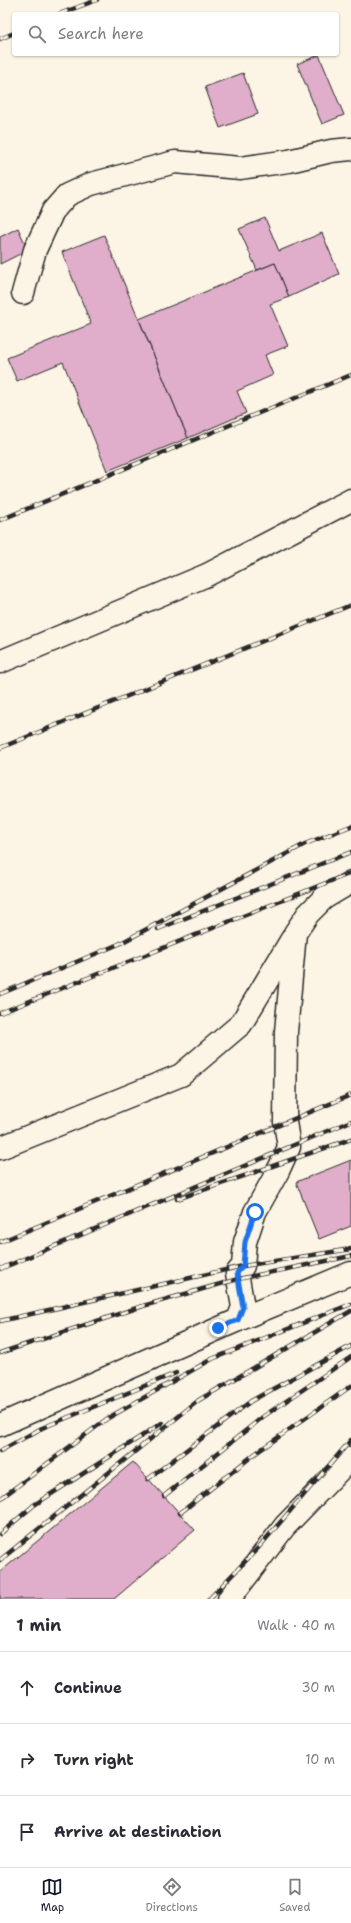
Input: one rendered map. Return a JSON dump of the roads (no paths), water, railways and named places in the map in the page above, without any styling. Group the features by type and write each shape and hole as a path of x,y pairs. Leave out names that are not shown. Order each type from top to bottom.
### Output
{"lane":[{"path":"23,293 35,250 53,211 67,195 90,184 175,162 240,168 289,161 331,151 351,149"},
{"path":"0,662 207,575 351,500"},
{"path":"0,1148 181,1075 241,1024 295,933 308,914 324,898 351,882"},
{"path":"238,1320 243,1307 237,1273 243,1266 245,1242 255,1212 278,1171 289,1147 285,1122 286,1032 295,933"},
{"path":"0,1425 238,1320 351,1273"},
{"path":"229,1599 285,1526 351,1458"}],"railway":[{"path":"64,12 97,0"},
{"path":"0,39 12,34"},
{"path":"0,520 351,375"},
{"path":"0,748 351,605"},
{"path":"0,994 119,944 305,844 351,826"},
{"path":"158,929 351,852"},
{"path":"0,1013 351,873"},
{"path":"0,1242 351,1095"},
{"path":"0,1269 351,1121"},
{"path":"177,1199 351,1139"},
{"path":"0,1321 243,1266 351,1249"},
{"path":"0,1353 143,1306 238,1279 351,1256"},
{"path":"0,1499 108,1418 212,1359 351,1304"},
{"path":"0,1560 199,1400 351,1311"},
{"path":"148,1479 251,1401 351,1346"},
{"path":"164,1496 264,1416 351,1357"},
{"path":"0,1451 42,1428 176,1373"},
{"path":"180,1513 256,1453 351,1386"},
{"path":"0,1534 34,1505 162,1423"},
{"path":"209,1599 259,1547 351,1440"}]}
